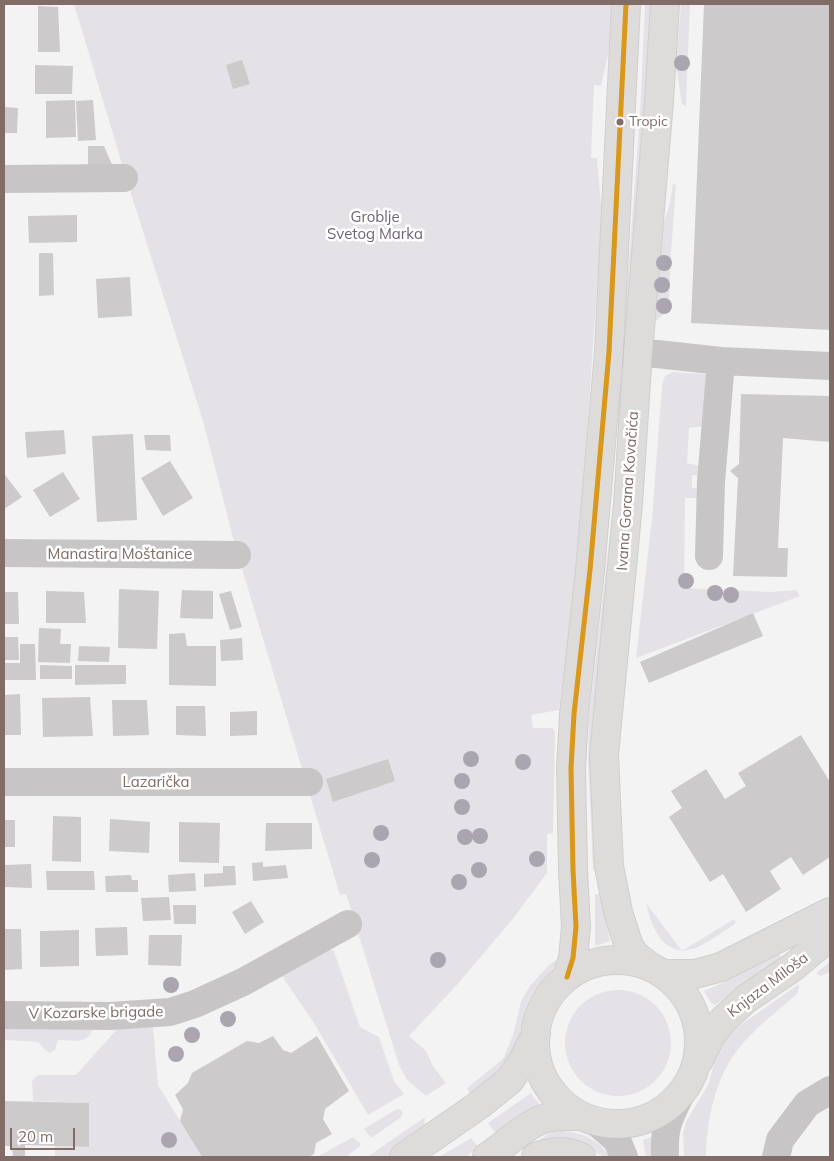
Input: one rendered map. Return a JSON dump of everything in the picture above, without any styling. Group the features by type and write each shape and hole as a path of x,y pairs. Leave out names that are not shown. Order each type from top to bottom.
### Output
{"main road":[{"name":"Ivana Gorana Kovačića","path":"567,977 574,952 576,927 571,768 574,714 590,570 609,352 626,4"},
{"name":"Ivana Gorana Kovačića","path":"656,970 635,955 629,946 618,912 609,866 604,755 613,651 622,579 665,4"},
{"name":"Knjaza Miloša","path":"656,970 695,974 721,967 830,912"},
{"name":"Knjaza Miloša","path":"697,1064 710,1038 723,1020 746,999 793,966 830,936"},
{"path":"404,1157 480,1105 510,1080 536,1034 541,1012 551,993 567,977 583,967 601,962 620,960 656,970 682,991 694,1013 700,1038 697,1064 693,1076 679,1098 661,1112 640,1121 618,1125 562,1116 545,1118 527,1128 487,1157"},
{"path":"536,1034 537,1059 546,1082 561,1102 588,1119"},
{"path":"536,1157 562,1152 582,1157"}],"street":[{"path":"4,179 124,178"},
{"path":"609,352 638,352 721,361 830,366"},
{"path":"709,556 710,482 721,361"},
{"name":"Manastira Moštanice","path":"4,553 236,555"},
{"name":"Lazarička","path":"4,782 309,782"},
{"name":"V Kozarske brigade","path":"4,1015 110,1016 170,1012 195,1004 243,982 348,924"},
{"path":"776,1157 780,1140 807,1104 830,1090"},
{"path":"665,1157 664,1136 669,1117 679,1098"},
{"path":"588,1119 616,1140 624,1157"}],"green space":[{"name":"Groblje Svetog Marka","path":"74,4 617,4 616,19 601,86 594,85 591,158 597,158 602,216 581,525 559,710 531,715 533,728 553,728 555,732 553,833 547,834 547,873 512,920 455,987 409,1036 426,1051 433,1066 446,1083 426,1096 407,1080 399,1065 346,894 340,895 236,549 203,421 127,181"},
{"path":"645,4 652,4 649,63 628,331 626,300 640,114"},
{"path":"681,4 690,4 686,106 682,104 676,65"},
{"path":"673,184 676,185 669,305 667,311 654,323 661,231 670,203"},
{"path":"624,368 597,871 595,871 593,870 588,760 589,718 613,507 622,369"},
{"path":"673,372 706,374 704,426 689,428 687,463 700,466 703,476 692,475 692,488 702,489 700,498 685,498 684,588 770,592 796,590 800,596 636,658 652,518 662,385 665,376"},
{"path":"601,894 610,941 596,946 595,895"},
{"path":"646,903 681,950 670,947 662,941 652,923"},
{"path":"734,919 736,923 709,941 700,946 684,950"},
{"path":"327,949 334,951 360,1027 379,1037 394,1081 404,1094 368,1115 314,1023 282,976"},
{"path":"779,953 782,958 715,1005 711,1003 704,991"},
{"path":"563,957 542,981 529,1001 513,1058 472,1098 467,1088 503,1059 513,1035 521,1002 529,987 549,965"},
{"path":"830,962 830,972 821,976 816,973"},
{"path":"799,984 798,993 750,1035 726,1067 711,1111 706,1157 684,1157 683,1133 686,1122 708,1085 716,1057 723,1044 732,1031"},
{"path":"618,990 638,994 656,1005 667,1023 671,1043 667,1063 656,1081 638,1092 618,1096 598,1092 580,1081 569,1063 565,1043 569,1023 580,1005 598,994"},
{"path":"4,1027 92,1029 84,1040 58,1040 55,1050 50,1053 38,1042 4,1040"},
{"path":"119,1027 153,1027 158,1085 202,1157 55,1157 55,1146 89,1147 89,1103 33,1101 32,1081 36,1076 41,1075 76,1075"},
{"path":"531,1093 540,1104 497,1135 488,1123"},
{"path":"400,1109 403,1113 400,1118 371,1138 364,1129 395,1110"},
{"path":"425,1117 424,1130 392,1157 367,1157"},
{"path":"558,1131 581,1134 588,1137 600,1145 611,1157 604,1157 591,1150 523,1152 549,1133"},
{"path":"654,1136 657,1157 646,1157 643,1140"},
{"path":"353,1137 360,1143 360,1146 346,1157 317,1157"},
{"path":"471,1138 478,1147 466,1157 439,1157"}],"building":[{"path":"704,4 830,4 830,330 691,323"},
{"path":"38,6 58,7 60,52 38,52"},
{"path":"242,60 250,84 233,89 226,65"},
{"path":"35,65 73,66 72,94 35,94"},
{"path":"75,100 76,137 46,138 46,101"},
{"path":"93,100 96,140 78,141 76,101"},
{"path":"4,107 18,108 17,133 4,133"},
{"path":"88,146 104,146 113,167 88,167"},
{"path":"77,215 77,242 29,243 28,216"},
{"path":"39,253 53,253 54,295 39,296"},
{"path":"130,277 132,316 98,318 96,279"},
{"path":"741,394 830,396 830,442 783,438 778,548 788,548 787,577 733,576 738,478 730,471 739,464"},
{"path":"64,430 66,454 27,458 25,432"},
{"path":"133,434 137,520 97,522 92,436"},
{"path":"144,435 170,435 171,451 146,450"},
{"path":"170,461 193,498 163,516 141,478"},
{"path":"63,472 80,499 50,517 33,490"},
{"path":"4,476 22,497 4,509"},
{"path":"119,589 159,591 157,649 118,648"},
{"path":"182,590 213,591 213,619 180,618"},
{"path":"46,591 84,592 86,623 46,623"},
{"path":"231,591 242,627 230,630 219,594"},
{"path":"4,592 18,592 19,624 4,624"},
{"path":"753,613 763,636 649,683 640,662"},
{"path":"39,628 61,629 60,644 71,644 70,663 38,662"},
{"path":"185,633 187,646 216,646 216,686 169,685 169,634"},
{"path":"4,637 18,637 19,660 4,660"},
{"path":"242,638 243,660 221,661 220,640"},
{"path":"20,644 35,644 36,680 4,680 4,663 20,663"},
{"path":"79,646 110,647 109,662 78,661"},
{"path":"40,665 72,666 72,679 40,679"},
{"path":"75,665 126,665 126,684 75,685"},
{"path":"20,694 21,735 4,735 4,695"},
{"path":"90,697 93,736 43,737 42,698"},
{"path":"112,700 147,700 149,735 113,736"},
{"path":"176,706 205,706 206,736 176,735"},
{"path":"257,711 257,735 230,736 230,712"},
{"path":"801,735 830,782 830,857 803,875 791,857 770,871 781,889 746,912 723,874 710,882 669,817 682,808 671,791 706,769 725,799 746,786 738,773"},
{"path":"388,759 395,781 333,802 326,779"},
{"path":"53,816 81,817 81,862 52,861"},
{"path":"110,819 150,822 149,853 109,851"},
{"path":"4,820 15,820 15,847 4,847"},
{"path":"179,822 220,823 219,863 179,862"},
{"path":"266,823 312,823 312,849 265,851"},
{"path":"263,862 263,867 286,865 288,878 253,881 252,863"},
{"path":"31,864 32,888 4,887 4,865"},
{"path":"223,866 235,866 236,885 204,887 204,874 223,873"},
{"path":"46,871 94,871 95,890 47,890"},
{"path":"195,873 196,891 169,892 168,875"},
{"path":"131,875 132,880 138,880 138,892 106,892 105,876"},
{"path":"169,897 171,920 143,921 141,898"},
{"path":"251,901 264,922 245,934 232,912"},
{"path":"173,905 196,905 196,924 174,924"},
{"path":"127,927 128,955 96,956 95,928"},
{"path":"4,929 21,929 22,969 4,970"},
{"path":"79,930 79,966 40,967 40,931"},
{"path":"149,935 182,935 181,966 148,965"},
{"path":"273,1036 283,1050 291,1053 317,1036 349,1091 325,1109 323,1119 332,1134 316,1143 314,1154 309,1157 202,1157 180,1121 183,1109 175,1095 188,1083 192,1073 247,1041 259,1043"},
{"path":"4,1101 89,1103 89,1147 25,1145 25,1157 13,1157 12,1146 4,1146"}],"transit line":[{"path":"567,977 573,958 576,927 571,768 574,714 590,570 609,352 626,4"}],"place":[{"name":"Tropic","path":"620,122"}]}
